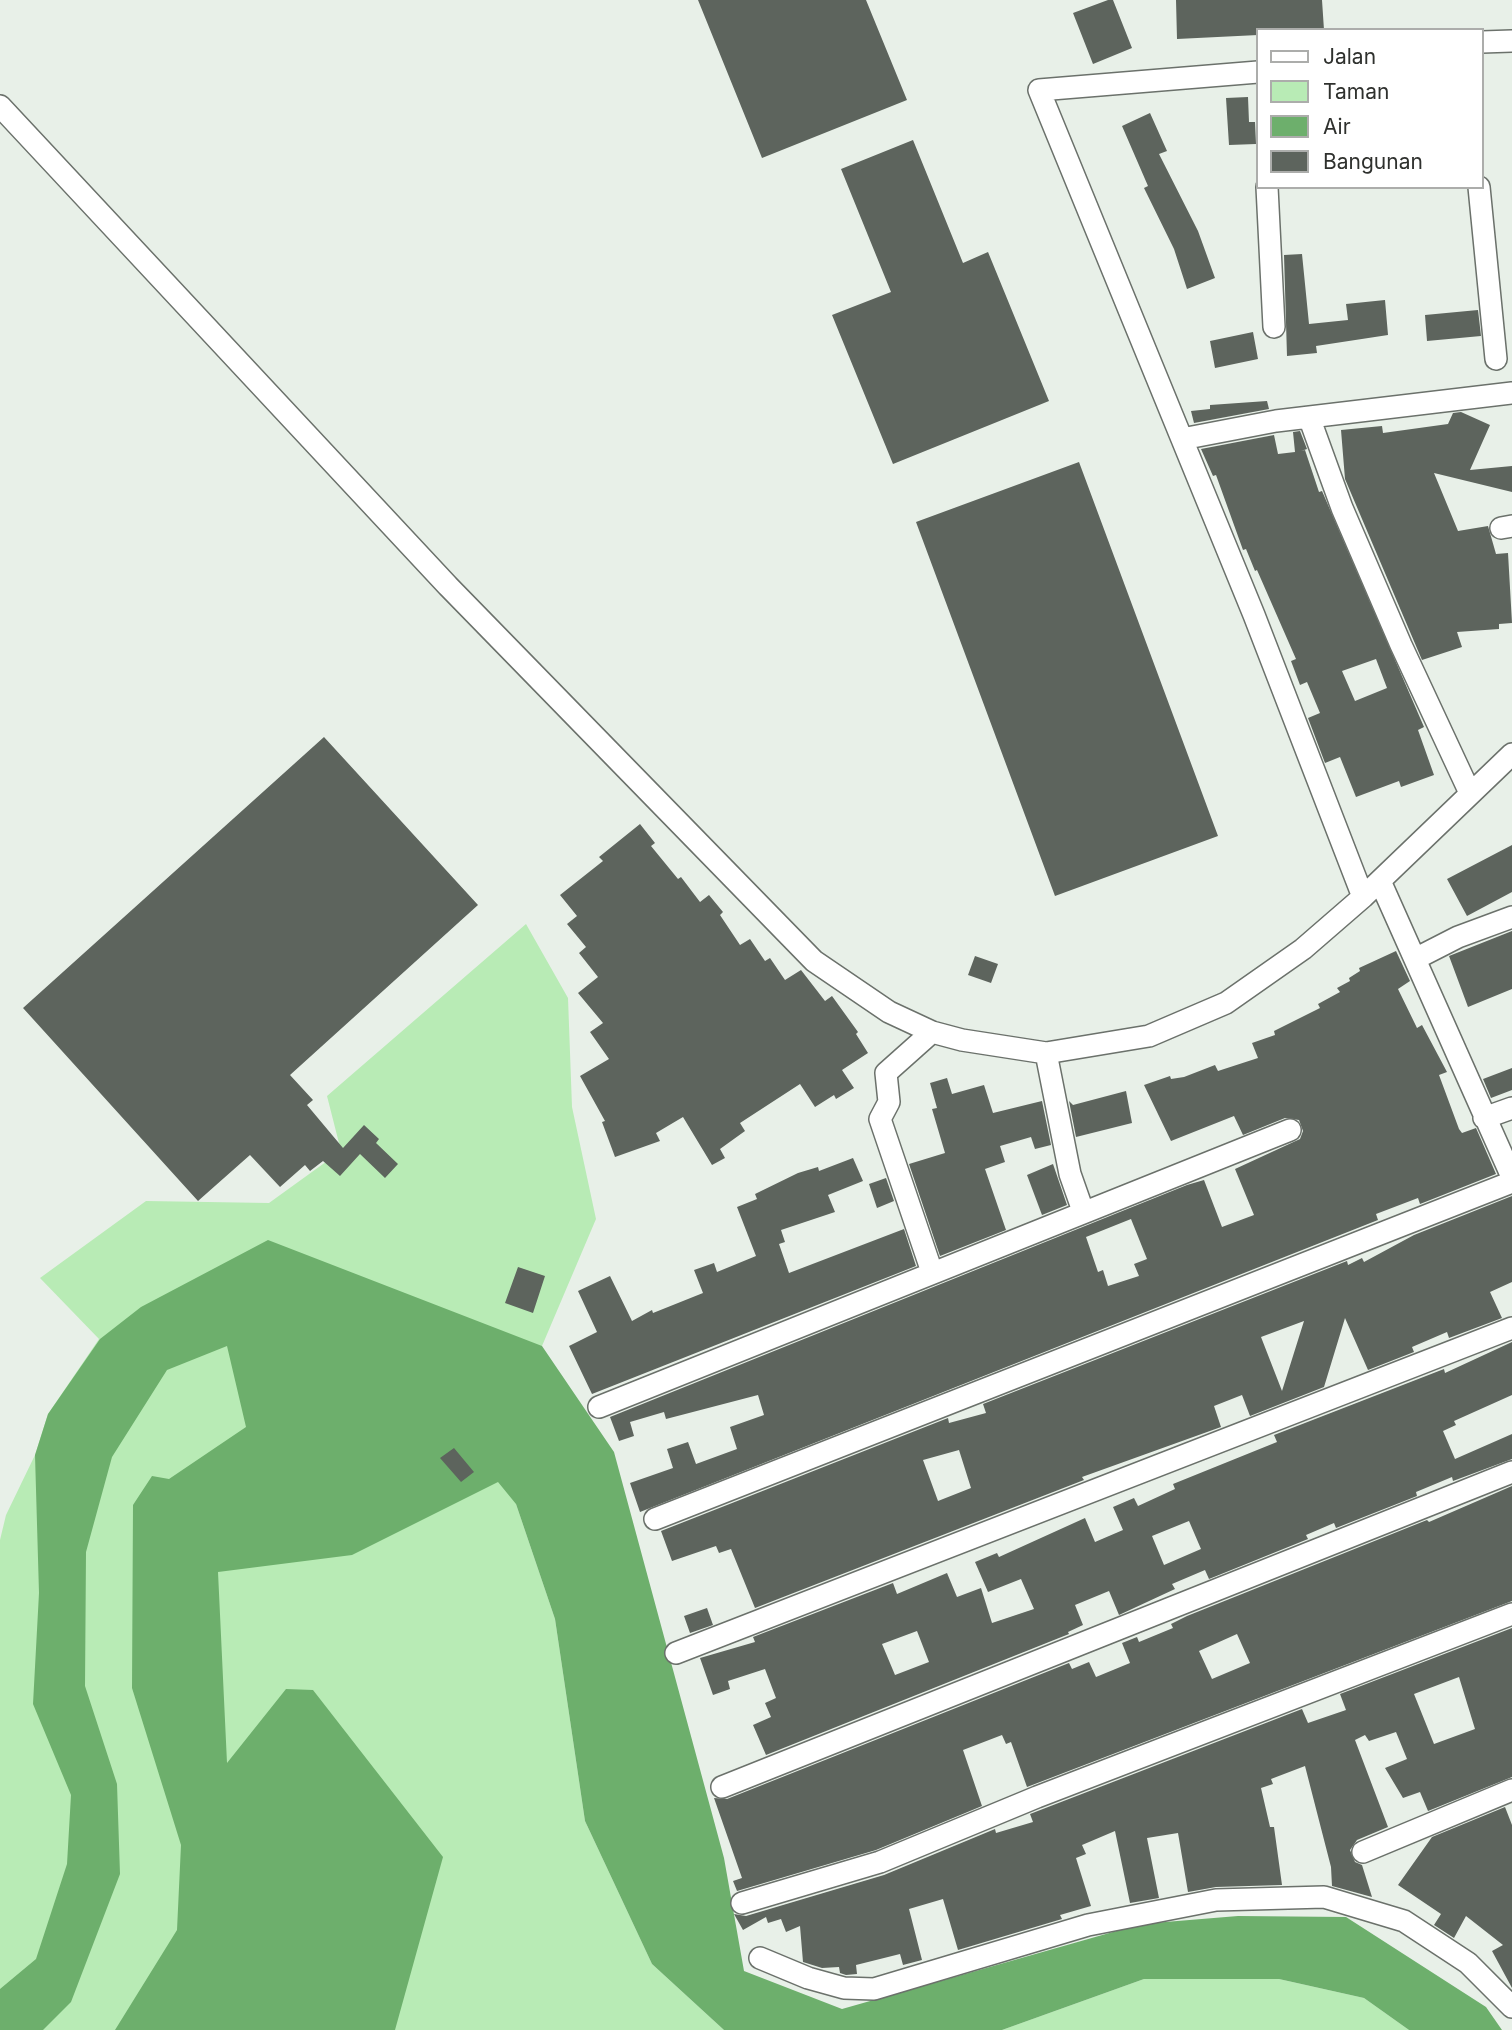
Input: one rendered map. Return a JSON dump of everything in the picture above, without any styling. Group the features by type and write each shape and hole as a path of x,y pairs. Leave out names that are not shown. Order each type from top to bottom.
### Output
{"street":[{"path":"1484,42 1512,41"},
{"path":"1256,72 1038,90 1254,615 1363,897"},
{"path":"0,106 448,586 814,961 889,1012 932,1032 962,1040 1046,1053 1149,1036 1226,1003 1303,949 1363,897 1512,754"},
{"path":"1267,189 1274,327"},
{"path":"1479,189 1496,359"},
{"path":"1182,439 1309,417 1512,393"},
{"path":"1309,417 1342,508 1401,645 1470,793"},
{"path":"655,1519 1512,1180 1380,880"},
{"path":"1415,959 1458,937 1512,917"},
{"path":"932,1032 886,1073 889,1102 880,1119 932,1272"},
{"path":"1046,1053 1070,1174 1083,1211"},
{"path":"1484,1118 1512,1108"},
{"path":"599,1407 1290,1130"},
{"path":"676,1653 1512,1328"},
{"path":"722,1787 1512,1472"},
{"path":"742,1903 880,1862 1061,1787 1512,1614"},
{"path":"1363,1852 1512,1790"},
{"path":"760,1958 808,1978 844,1988 874,1989 1088,1925 1216,1900 1324,1896 1404,1921 1468,1963 1512,2007"}],"green space":[{"path":"526,924 568,998 572,1107 596,1219 542,1346 516,1504 555,1619 585,1821 652,1964 724,2030 0,2030 0,1540 6,1515 35,1455 48,1414 99,1339 40,1278 146,1201 269,1203 341,1151 327,1096"},
{"path":"1144,1979 1279,1979 1364,1998 1409,2030 1002,2030"}],"water":[{"path":"268,1240 542,1346 614,1452 724,1858 744,1971 842,2009 1141,1924 1238,1916 1346,1917 1486,2007 1502,2030 1409,2030 1364,1998 1279,1979 1144,1979 1002,2030 724,2030 652,1964 585,1821 555,1619 516,1504 498,1482 352,1555 218,1572 227,1763 286,1689 313,1690 443,1857 395,2030 115,2030 177,1930 181,1845 132,1688 133,1505 152,1476 169,1479 246,1427 227,1346 167,1370 112,1457 86,1552 85,1686 117,1784 120,1874 71,2002 43,2030 0,2030 0,1989 36,1959 67,1864 71,1795 33,1704 39,1593 35,1455 48,1414 100,1339 141,1307"}],"building":[{"path":"698,0 866,0 907,100 762,158"},
{"path":"1113,0 1132,48 1093,64 1073,13"},
{"path":"1176,0 1322,0 1324,28 1256,28 1256,35 1177,39"},
{"path":"1248,97 1249,122 1255,122 1256,144 1229,145 1226,98"},
{"path":"1150,113 1167,151 1159,154 1198,231 1215,278 1187,289 1174,249 1144,188 1148,186 1122,126"},
{"path":"913,140 963,263 988,252 1049,401 893,464 832,315 891,292 841,169"},
{"path":"1302,254 1309,324 1348,320 1346,304 1385,300 1388,335 1316,346 1317,353 1287,356 1284,255"},
{"path":"1478,310 1481,336 1427,341 1425,315"},
{"path":"1253,332 1258,359 1215,368 1210,341"},
{"path":"1267,401 1269,409 1194,423 1191,411 1210,409 1210,405"},
{"path":"1461,412 1490,425 1470,470 1512,466 1512,492 1434,473 1458,531 1488,526 1496,554 1508,553 1512,623 1499,624 1499,629 1457,632 1462,647 1422,660 1345,479 1341,430 1382,426 1383,433 1448,424 1453,413"},
{"path":"1300,431 1307,449 1301,451 1305,450 1319,492 1322,491 1424,727 1418,730 1434,775 1401,787 1399,781 1356,797 1340,757 1325,763 1308,718 1320,713 1307,682 1300,685 1291,661 1296,659 1257,570 1255,571 1246,549 1243,550 1216,475 1213,476 1201,449 1274,435 1278,454 1295,452 1293,432","holes":["1376,659 1387,688 1355,701 1342,671"]},
{"path":"1079,462 1218,836 1055,896 916,522"},
{"path":"324,737 478,905 290,1075 313,1100 307,1105 343,1148 364,1125 379,1139 376,1143 398,1164 385,1178 360,1154 340,1176 323,1161 310,1171 305,1165 280,1187 250,1155 198,1201 23,1008"},
{"path":"640,824 655,843 651,846 678,879 681,877 700,902 709,895 723,912 720,915 740,945 750,939 765,961 770,958 785,980 801,970 825,1001 832,996 858,1032 856,1034 868,1053 842,1070 854,1088 836,1099 834,1095 815,1107 800,1084 740,1123 745,1131 720,1149 725,1158 712,1165 683,1117 656,1133 660,1141 615,1157 602,1122 605,1121 580,1076 609,1059 590,1032 603,1023 578,993 598,977 579,953 586,947 567,924 577,916 560,895 603,861 599,857"},
{"path":"1512,845 1512,892 1467,916 1447,879"},
{"path":"1512,931 1512,989 1468,1007 1449,956"},
{"path":"1396,951 1410,981 1398,989 1417,1028 1422,1025 1447,1072 1439,1075 1459,1129 1462,1133 1476,1128 1496,1174 1420,1204 1418,1198 1376,1214 1378,1220 640,1512 630,1483 673,1468 667,1449 688,1442 696,1464 737,1449 730,1427 764,1415 758,1395 666,1419 664,1412 630,1422 634,1436 619,1441 610,1417 1187,1185 1204,1180 1222,1227 1254,1215 1235,1169 1300,1139 1303,1131 1299,1120 1285,1118 1243,1135 1234,1116 1171,1141 1144,1085 1170,1076 1171,1079 1184,1077 1215,1065 1218,1071 1258,1058 1252,1043 1275,1035 1274,1031 1320,1008 1318,1004 1340,992 1337,988 1350,981 1349,978 1360,971 1359,968","holes":["1131,1219 1147,1259 1134,1264 1139,1276 1108,1286 1103,1270 1098,1272 1086,1237"]},
{"path":"975,956 998,964 991,983 968,975"},
{"path":"1512,1068 1512,1090 1491,1098 1483,1079"},
{"path":"947,1078 952,1094 984,1085 993,1113 1042,1101 1051,1145 1035,1149 1031,1137 1000,1146 1005,1162 985,1169 1006,1230 940,1256 909,1164 945,1153 932,1109 937,1108 930,1083"},
{"path":"1126,1091 1132,1123 1076,1137 1069,1101 1073,1105"},
{"path":"853,1158 863,1181 828,1195 835,1212 781,1230 785,1242 779,1244 789,1273 904,1229 916,1266 592,1394 569,1346 597,1332 578,1291 610,1276 632,1321 652,1310 653,1313 703,1293 694,1270 714,1263 717,1272 756,1256 737,1207 757,1199 755,1194 798,1173 818,1167 819,1171"},
{"path":"1053,1164 1067,1205 1042,1215 1027,1175"},
{"path":"886,1178 894,1201 877,1208 869,1184"},
{"path":"1512,1196 1512,1282 1490,1292 1502,1318 1449,1338 1447,1332 1412,1347 1414,1352 1368,1370 1345,1318 1324,1387 1250,1416 1242,1395 1214,1406 1221,1427 1082,1477 1084,1480 755,1608 731,1549 719,1553 716,1546 672,1561 661,1531 948,1418 949,1423 986,1413 983,1404 1347,1261 1348,1265 1362,1258 1364,1262 1414,1235","holes":["1304,1321 1282,1391 1261,1337","959,1450 971,1488 938,1501 923,1460"]},
{"path":"518,1267 545,1276 533,1313 505,1303"},
{"path":"1512,1342 1512,1395 1454,1421 1456,1425 1443,1431 1455,1459 1512,1434 1512,1459 1453,1481 1452,1477 1416,1492 1417,1496 1336,1528 1334,1523 1306,1535 1308,1539 1209,1579 1205,1570 1172,1584 1175,1589 1119,1615 1109,1591 1075,1605 1083,1625 1068,1632 1069,1634 766,1755 753,1725 771,1717 765,1703 776,1698 765,1669 728,1681 730,1689 713,1695 700,1658 755,1642 753,1637 893,1583 897,1594 947,1573 957,1597 981,1588 992,1623 1034,1609 1021,1579 988,1592 975,1562 997,1553 999,1557 1085,1518 1095,1542 1123,1530 1113,1507 1134,1498 1138,1506 1175,1489 1173,1484 1277,1442 1274,1435 1444,1369 1445,1373","holes":["1189,1521 1201,1549 1164,1565 1152,1536","917,1631 929,1662 895,1675 882,1644"]},
{"path":"454,1448 474,1472 461,1482 440,1458"},
{"path":"1512,1486 1512,1601 1027,1787 1011,1742 1006,1744 1002,1735 963,1750 982,1806 876,1850 737,1891 733,1881 742,1878 714,1798 727,1799 1069,1663 1072,1669 1089,1662 1096,1677 1130,1663 1122,1643 1137,1637 1139,1642 1173,1628 1171,1624 1187,1616 1427,1520 1429,1522","holes":["1237,1634 1250,1663 1212,1679 1199,1651"]},
{"path":"707,1608 713,1625 690,1633 684,1616"},
{"path":"1512,1628 1512,1777 1428,1811 1420,1792 1403,1798 1385,1768 1407,1759 1396,1732 1369,1741 1365,1735 1355,1740 1388,1827 1357,1840 1350,1850 1355,1862 1362,1865 1372,1897 1332,1886 1331,1867 1305,1766 1271,1779 1273,1784 1261,1788 1270,1827 1274,1827 1282,1885 1216,1887 1188,1892 1178,1833 1147,1838 1159,1898 1130,1903 1115,1831 1082,1845 1086,1854 1076,1858 1091,1906 1060,1915 1062,1919 958,1950 943,1899 909,1909 922,1960 903,1965 900,1954 856,1965 857,1974 846,1975 840,1973 839,1967 822,1968 803,1962 800,1926 786,1932 781,1919 768,1923 766,1917 743,1930 734,1914 746,1916 884,1875 995,1829 996,1833 1033,1822 1030,1814 1302,1709 1308,1723 1346,1710 1340,1694","holes":["1459,1677 1475,1729 1434,1744 1414,1694"]},
{"path":"1505,1807 1512,1825 1512,1988 1492,1951 1503,1945 1466,1916 1454,1938 1434,1925 1441,1914 1398,1885 1432,1837"}]}
